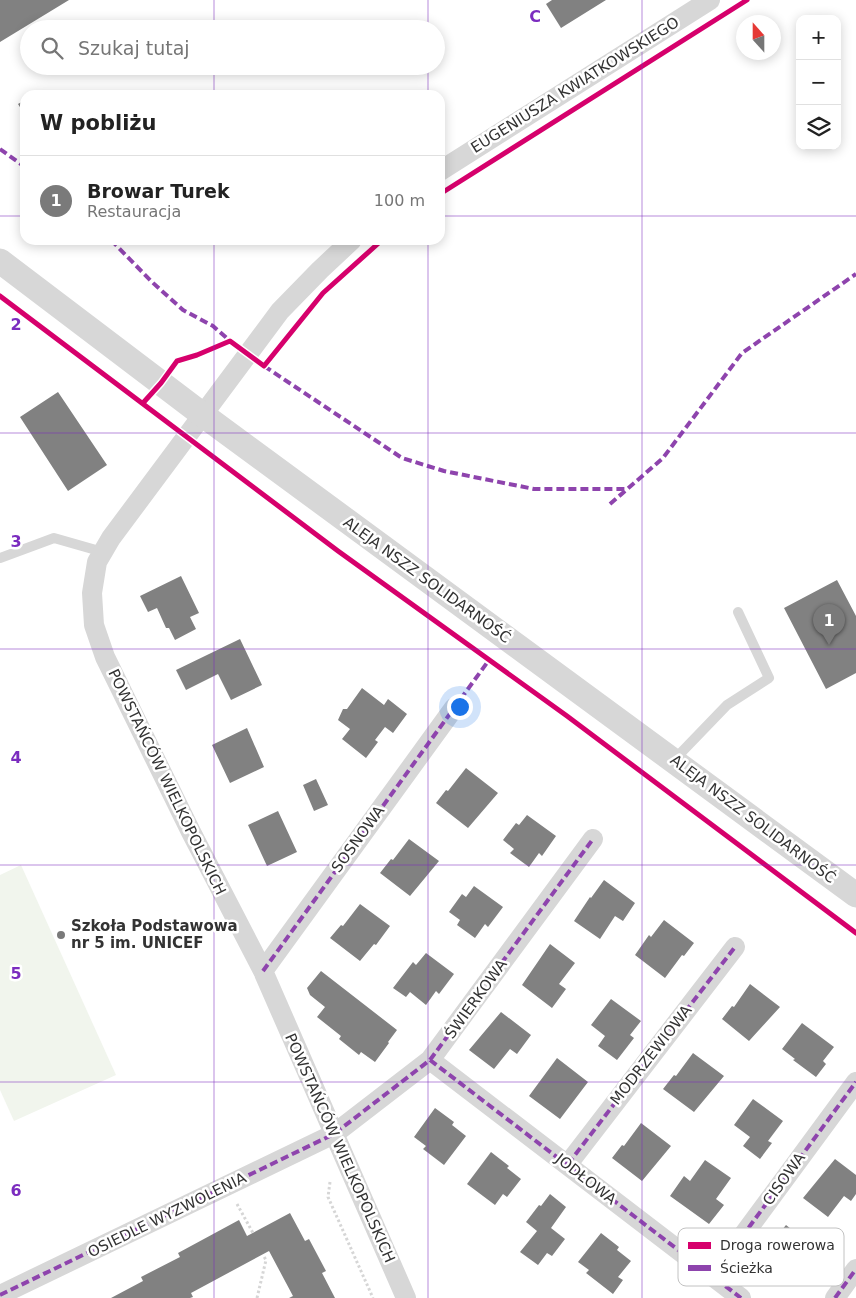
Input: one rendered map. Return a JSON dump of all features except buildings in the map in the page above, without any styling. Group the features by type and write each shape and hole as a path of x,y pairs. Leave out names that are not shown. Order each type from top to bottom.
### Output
{"street":[{"name":"EUGENIUSZA KWIATKOWSKIEGO","path":"445,168 710,0"},
{"path":"203,415 280,311 347,245"},
{"name":"ALEJA NSZZ SOLIDARNOŚĆ","path":"0,261 203,415 856,895"},
{"name":"POWSTAŃCÓW WIELKOPOLSKICH","path":"203,415 131,509 97,562 92,610 94,625 105,656 195,840 263,971 406,1298"},
{"name":"SOSNOWA","path":"263,971 454,708"},
{"name":"ŚWIERKOWA","path":"334,1134 430,1060 593,839"},
{"name":"MODRZEWIOWA","path":"568,1164 735,947"},
{"name":"JODŁOWA","path":"430,1060 678,1249"},
{"name":"CISOWA","path":"748,1228 856,1082"},
{"name":"OSIEDLE WYZWOLENIA","path":"0,1295 334,1134"},
{"path":"844,1285 856,1269"},
{"name":"JODŁOWA","path":"726,1286 741,1298"},
{"path":"834,1298 843,1286"}],"lane":[{"path":"0,558 54,538 103,552"},
{"path":"674,760 727,705 769,678 738,612"}],"path":[{"path":"332,1177 328,1197 373,1298"},
{"path":"236,1203 252,1234"},
{"path":"257,1298 266,1260 263,1255"}],"shaded area":[{"path":"21,865 116,1075 14,1121 0,1090 0,875"}],"marked path":[{"path":"0,149 20,163"},
{"path":"116,245 183,310 213,326 230,341 226,342"},
{"path":"610,504 663,458 742,353 856,274"},
{"path":"264,366 402,458 444,471 534,489 626,489"},
{"path":"263,971 489,660"},
{"path":"0,1295 334,1134 430,1060 593,839"},
{"path":"568,1164 735,947"},
{"path":"430,1060 678,1250"},
{"path":"748,1228 856,1082"},
{"path":"844,1286 856,1269"},
{"path":"725,1286 741,1298"},
{"path":"835,1298 844,1286"}],"cycle path":[{"path":"445,191 747,0"},
{"path":"143,403 177,361 230,341 264,366 323,293 376,245"},
{"path":"0,296 338,551 567,716 856,933"}],"place":[{"name":"Browar Turek","path":"829,645"},
{"name":"Szkoła Podstawowa nr 5 im. UNICEF","path":"61,935"}]}
